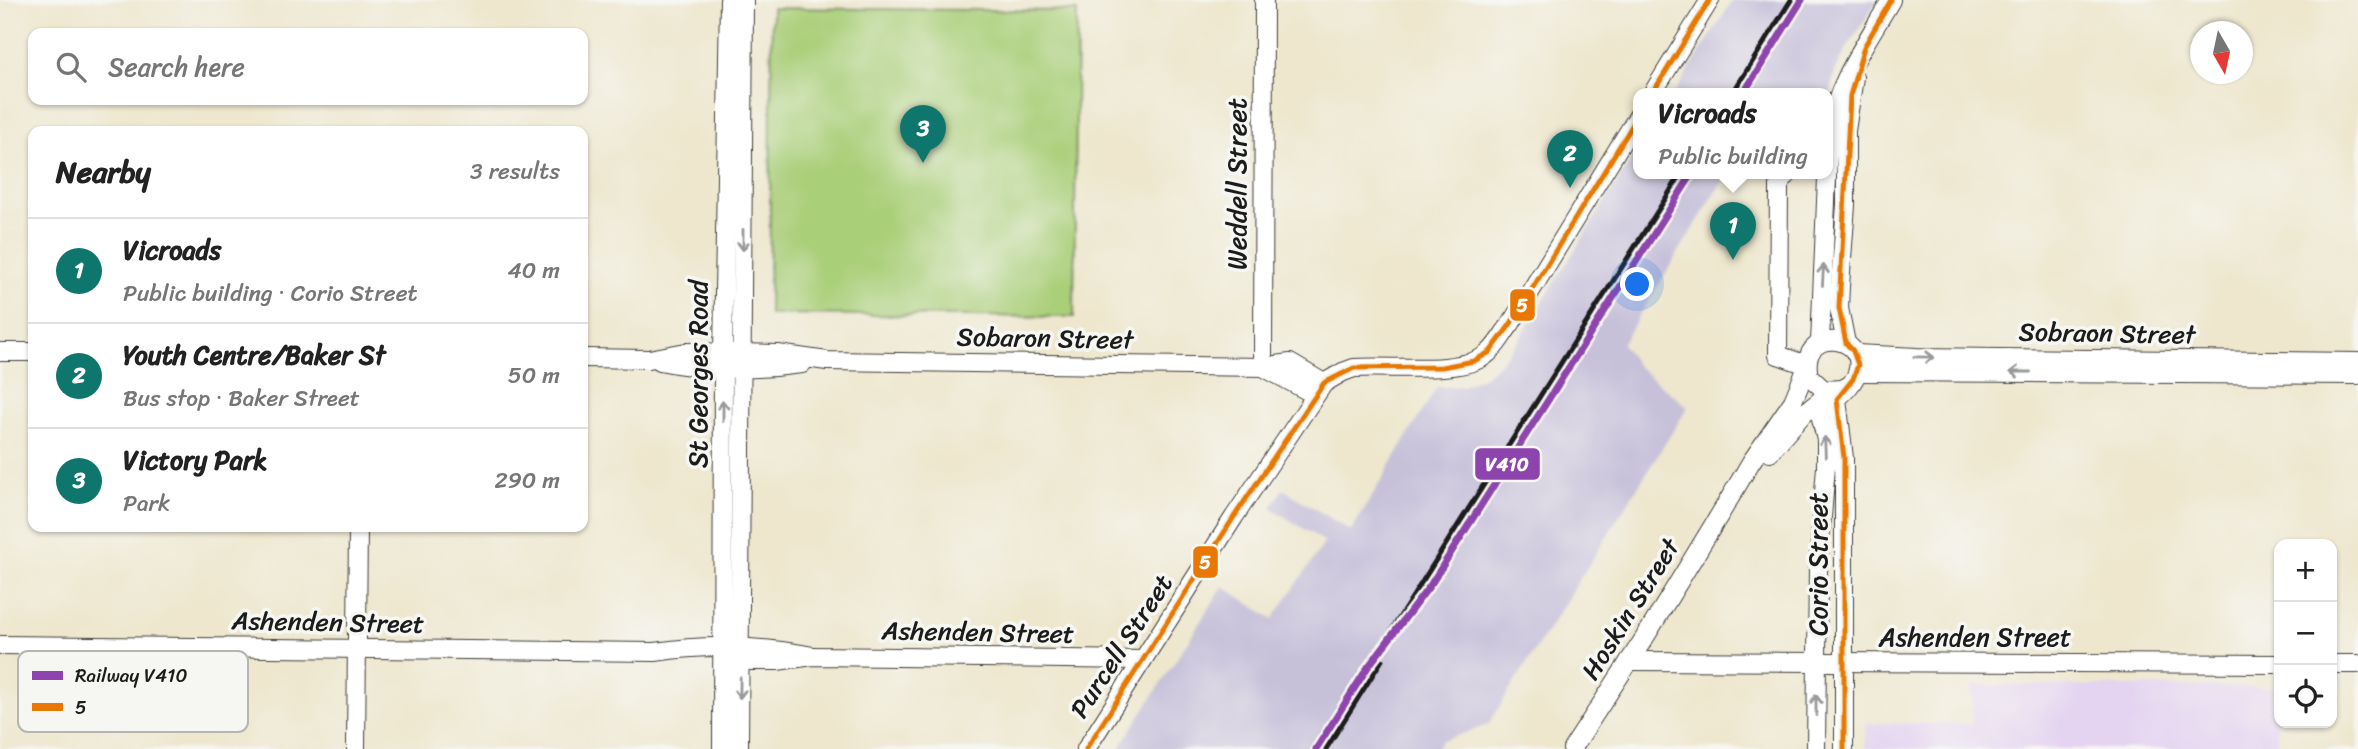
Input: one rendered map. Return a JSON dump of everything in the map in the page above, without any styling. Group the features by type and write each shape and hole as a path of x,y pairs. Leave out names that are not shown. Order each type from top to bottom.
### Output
{"street":[{"name":"St Georges Road","path":"729,0 736,62"},
{"name":"St Georges Road","path":"722,749 731,654 732,576 741,527 743,360 734,274 734,196 736,62 744,0"},
{"name":"Weddell Street","path":"1263,368 1264,0"},
{"path":"1656,88 1710,0"},
{"path":"1833,110 1846,77 1891,0"},
{"path":"1784,179 1779,185 1778,355 1807,366 1809,376 1826,393 1842,390 1852,364 1839,308 1846,205 1846,131 1853,80 1864,47"},
{"path":"1320,389 1334,376 1354,368 1439,367 1472,362 1484,356 1510,325 1633,126"},
{"path":"1827,179 1820,343 1834,340 1852,364"},
{"name":"St Georges Road","path":"732,576 723,526 723,360 734,274"},
{"name":"Hoskin Street","path":"1572,749 1751,461 1793,401 1811,352 1820,343"},
{"path":"0,352 28,352"},
{"path":"588,358 649,359 686,352 723,360"},
{"name":"Sobaron Street","path":"723,360 743,360 778,354 827,361 1263,368 1290,363 1320,389"},
{"name":"Sobraon Street","path":"1852,364 1917,357 2358,362"},
{"name":"Sobraon Street","path":"1852,364 2358,375"},
{"name":"Corio Street","path":"1844,749 1844,458 1837,399 1852,364"},
{"name":"Purcell Street","path":"1086,749 1320,389"},
{"name":"Corio Street","path":"1816,749 1815,662 1818,567 1826,467 1826,440 1822,418 1826,393"},
{"name":"Hoskin Street","path":"1731,496 1803,414 1826,393"},
{"path":"723,438 742,439"},
{"path":"723,484 742,485"},
{"path":"723,526 741,527"},
{"path":"356,749 359,532"},
{"name":"Ashenden Street","path":"0,645 655,652 685,648 777,661 813,656 1143,660"},
{"name":"St Georges Road","path":"731,654 739,749"},
{"name":"Ashenden Street","path":"1629,661 2274,664"},
{"path":"2337,664 2358,664"}],"shaded area":[{"path":"1733,0 1878,0 1847,48 1835,72 1831,88 1678,88"},
{"path":"1633,157 1633,179 1724,179 1622,344 1637,366 1688,407 1488,725 1441,741 1436,749 1119,749 1223,586 1273,619 1325,542 1271,508 1283,489 1351,531 1437,387 1462,386 1481,378 1497,366 1516,344"},
{"path":"1972,685 2274,687 2277,749 1865,749 1866,723 1972,724"}],"green space":[{"path":"772,8 1077,11 1074,317 769,314"}],"railway":[{"path":"1736,88 1791,0"},
{"path":"1368,667 1678,179"},
{"path":"1326,749 1382,660"}],"rail line":[{"name":"V410","path":"1747,88 1802,0"},
{"name":"V410","path":"1316,749 1368,667 1431,584 1689,179"}],"transit line":[{"name":"5","path":"1656,88 1710,0"},
{"name":"5","path":"1844,749 1844,458 1837,399 1853,379 1858,365 1853,351 1846,343 1839,308 1850,96 1864,47 1891,0"},
{"name":"5","path":"1086,749 1234,517 1324,383 1354,368 1442,367 1474,361 1490,352 1510,325 1633,124"}],"place":[{"name":"Victory Park","path":"923,163"},
{"name":"Youth Centre/Baker St","path":"1570,188"},
{"name":"Vicroads","path":"1733,260"}]}
